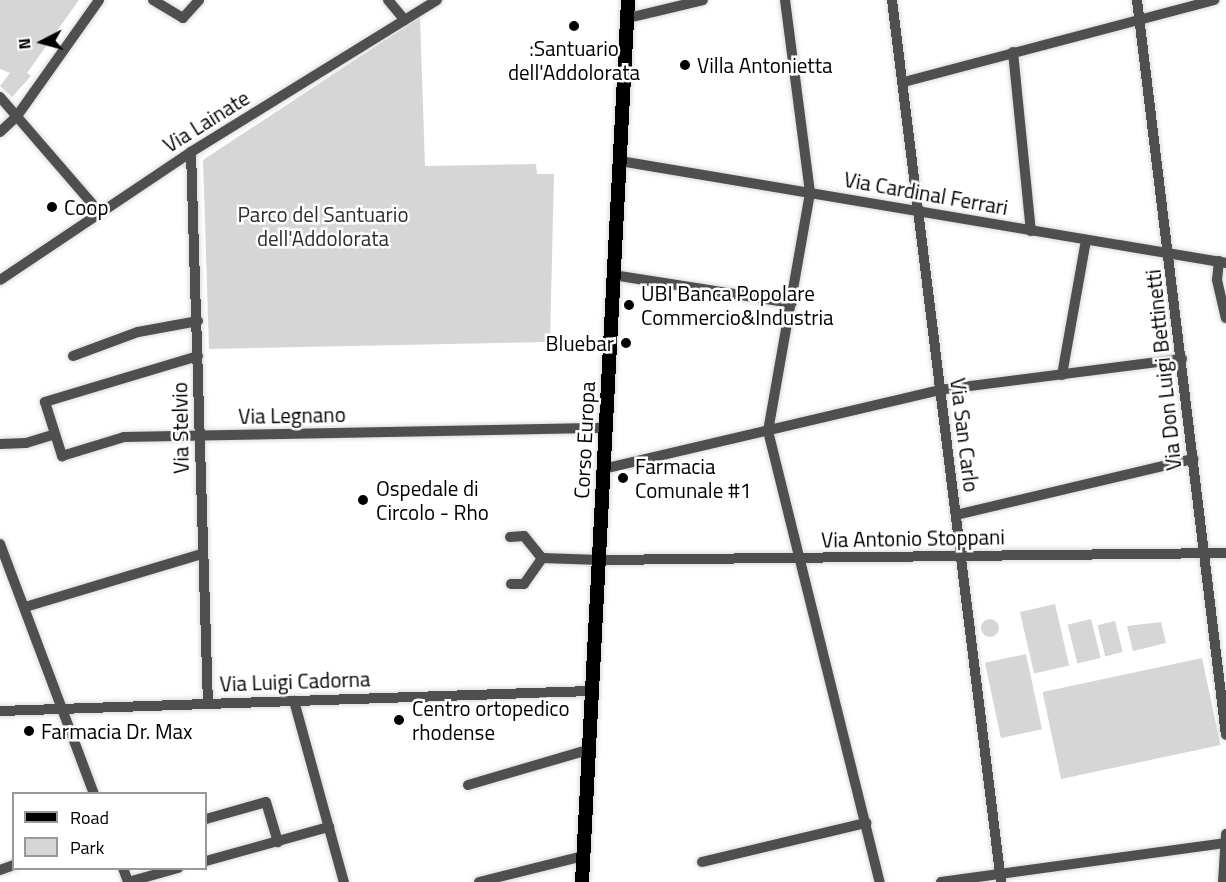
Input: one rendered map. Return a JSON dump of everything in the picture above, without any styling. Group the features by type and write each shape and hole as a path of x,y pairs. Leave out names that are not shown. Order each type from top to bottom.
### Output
{"main road":[{"name":"Corso Europa","path":"582,882 628,0"}],"street":[{"path":"0,132 17,116 99,0"},
{"path":"153,0 183,18 199,0"},
{"path":"388,0 405,20"},
{"name":"Via Lainate","path":"0,280 191,152 437,0"},
{"path":"628,18 703,0"},
{"path":"785,0 810,194 768,431 880,882"},
{"name":"Via San Carlo","path":"892,0 904,82 939,390 1001,878"},
{"name":"Via Don Luigi Bettinetti","path":"1137,0 1170,255 1226,735"},
{"path":"904,82 1214,0"},
{"path":"1013,52 1031,231"},
{"path":"0,97 100,213"},
{"name":"Via Stelvio","path":"191,152 208,704"},
{"name":"Via Cardinal Ferrari","path":"620,161 1222,262"},
{"path":"1062,375 1086,240"},
{"path":"1222,262 1217,280 1226,318"},
{"path":"613,275 792,303"},
{"path":"74,356 138,332 198,321"},
{"name":"Via Legnano","path":"198,356 45,402 62,456 124,437 604,429"},
{"path":"603,469 939,390 1182,359"},
{"path":"0,444 26,443 55,434"},
{"path":"956,515 1193,459"},
{"path":"510,537 524,536 542,558 524,584 511,584"},
{"path":"0,544 93,792"},
{"name":"Via Antonio Stoppani","path":"542,558 799,559 1226,553"},
{"path":"25,607 202,554"},
{"name":"Via Luigi Cadorna","path":"0,711 591,691"},
{"path":"294,701 344,882"},
{"path":"468,785 588,750"},
{"path":"207,819 266,802 278,842"},
{"path":"702,862 866,823"},
{"path":"207,861 328,827"},
{"path":"1223,882 1226,834"},
{"path":"941,882 1001,878 1226,843"},
{"path":"479,882 583,856"},
{"path":"128,882 171,870"}],"green space":[{"path":"0,0 79,0 27,73 31,76 12,97 0,86 10,73 0,69"},
{"name":"Parco del Santuario dell'Addolorata","path":"420,17 425,166 536,164 537,174 554,174 550,342 209,349 203,160"},
{"path":"1055,604 1069,665 1034,673 1020,612"},
{"path":"990,619 996,622 999,628 996,634 990,637 984,634 981,628 984,622"},
{"path":"1091,619 1101,658 1077,664 1068,625"},
{"path":"1115,621 1123,652 1105,656 1098,625"},
{"path":"1161,622 1166,643 1133,651 1127,626"},
{"path":"1026,654 1042,729 1001,738 985,663"},
{"path":"1202,658 1221,745 1061,779 1043,692"}],"place":[{"name":":Santuario dell'Addolorata","path":"574,26"},
{"name":"Villa Antonietta","path":"685,65"},
{"name":"Coop","path":"52,207"},
{"name":"UBI Banca Popolare Commercio&Industria","path":"629,305"},
{"name":"Bluebar","path":"626,343"},
{"name":"Farmacia Comunale #1","path":"623,478"},
{"name":"Ospedale di Circolo - Rho","path":"363,500"},
{"name":"Centro ortopedico rhodense","path":"399,720"},
{"name":"Farmacia Dr. Max","path":"29,731"}]}
